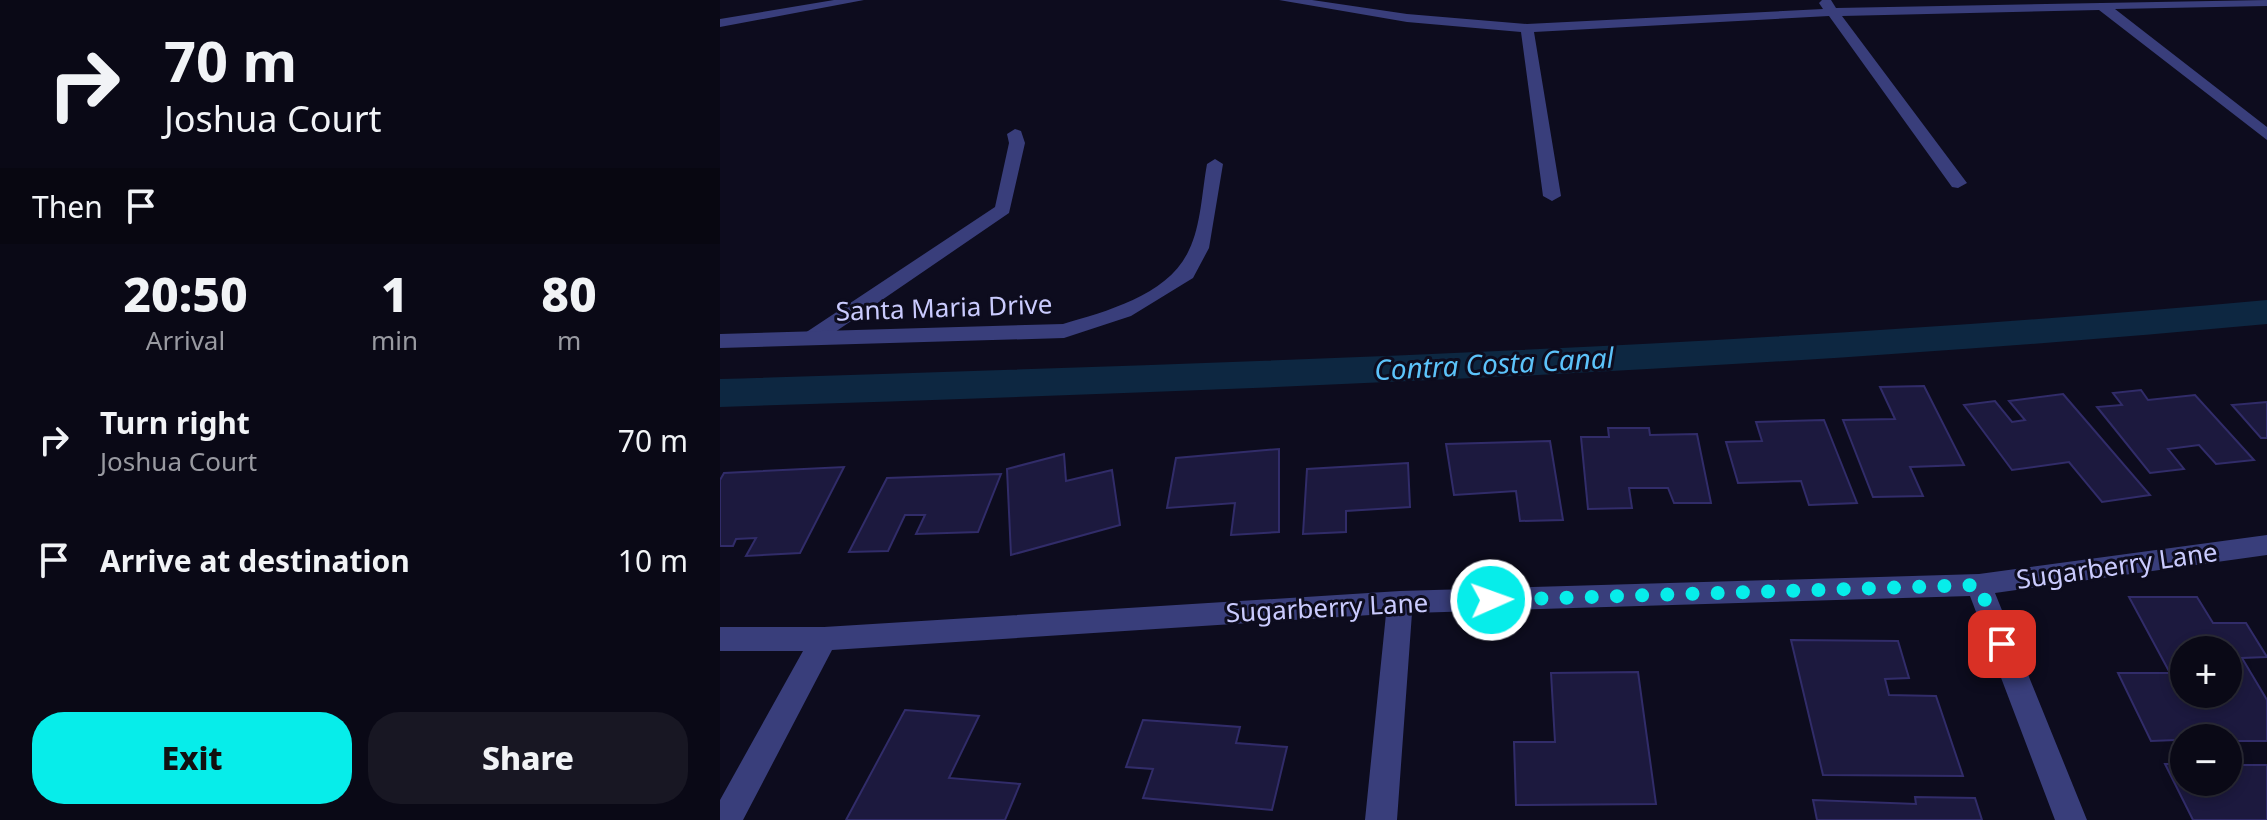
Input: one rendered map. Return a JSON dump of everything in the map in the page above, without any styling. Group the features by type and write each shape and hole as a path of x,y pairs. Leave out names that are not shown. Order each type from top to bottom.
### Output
{"street":[{"path":"720,23 858,0"},
{"path":"1285,0 1407,18 1527,28 1828,6 2104,7 2267,2"},
{"path":"1828,6 1958,183"},
{"path":"2104,7 2267,135"},
{"path":"1527,28 1552,196"},
{"path":"812,338 1003,209 1017,143 1015,134"},
{"name":"Santa Maria Drive","path":"720,341 1064,331 1124,312 1183,278 1200,248 1215,164"},
{"name":"Sugarberry Lane","path":"720,639 824,639 1400,602 1979,585 2267,545"},
{"path":"1979,585 2071,820"},
{"path":"1381,820 1400,602"},
{"path":"726,820 824,639"}],"building":[{"path":"1924,386 1964,465 1910,467 1923,496 1873,497 1843,420 1895,419 1880,387"},
{"path":"2141,390 2148,400 2195,395 2254,460 2216,464 2199,445 2168,449 2184,469 2150,473 2097,407 2122,405 2113,393"},
{"path":"2063,394 2150,495 2102,502 2069,462 2012,470 1964,405 1995,401 2012,422 2025,420 2009,401"},
{"path":"2267,402 2267,438 2261,438 2232,405"},
{"path":"1824,420 1857,503 1809,505 1801,481 1738,483 1726,442 1762,441 1756,422"},
{"path":"1608,428 1649,428 1650,435 1697,434 1711,503 1674,503 1668,488 1629,488 1632,508 1588,509 1581,437 1609,437"},
{"path":"1550,441 1563,520 1520,521 1516,491 1454,495 1446,444"},
{"path":"1279,449 1279,532 1231,535 1235,503 1167,508 1176,458"},
{"path":"1064,454 1066,481 1112,470 1120,525 1011,555 1007,469"},
{"path":"1408,463 1410,507 1346,511 1346,532 1303,534 1307,469"},
{"path":"844,467 800,553 746,556 756,538 736,539 733,546 720,546 720,480 724,473"},
{"path":"1001,474 978,532 916,534 925,515 905,515 888,551 849,552 887,478"},
{"path":"2129,597 2197,597 2213,623 2246,623 2267,657 2242,658 2242,636 2170,636 2170,673"},
{"path":"1791,640 1898,641 1909,678 1885,679 1889,695 1936,696 1963,776 1823,775"},
{"path":"2242,658 2267,700 2267,741 2242,741 2242,724 2170,724 2170,740 2151,741 2118,673 2170,673 2170,708 2242,708"},
{"path":"1638,672 1656,804 1516,805 1514,742 1555,742 1551,673"},
{"path":"905,710 979,716 949,778 1020,784 1005,820 846,820"},
{"path":"1143,720 1240,727 1236,743 1287,747 1272,810 1143,798 1153,769 1126,767"},
{"path":"2242,765 2267,765 2267,820 2193,820 2181,796 2242,796"},
{"path":"1915,797 1975,798 1982,820 1817,820 1813,800 1916,804"}],"waterway":[{"name":"Contra Costa Canal","path":"720,393 1301,374 1688,356 2074,330 2267,312"}],"route":[{"path":"1491,600 1979,585 2002,644"}]}
